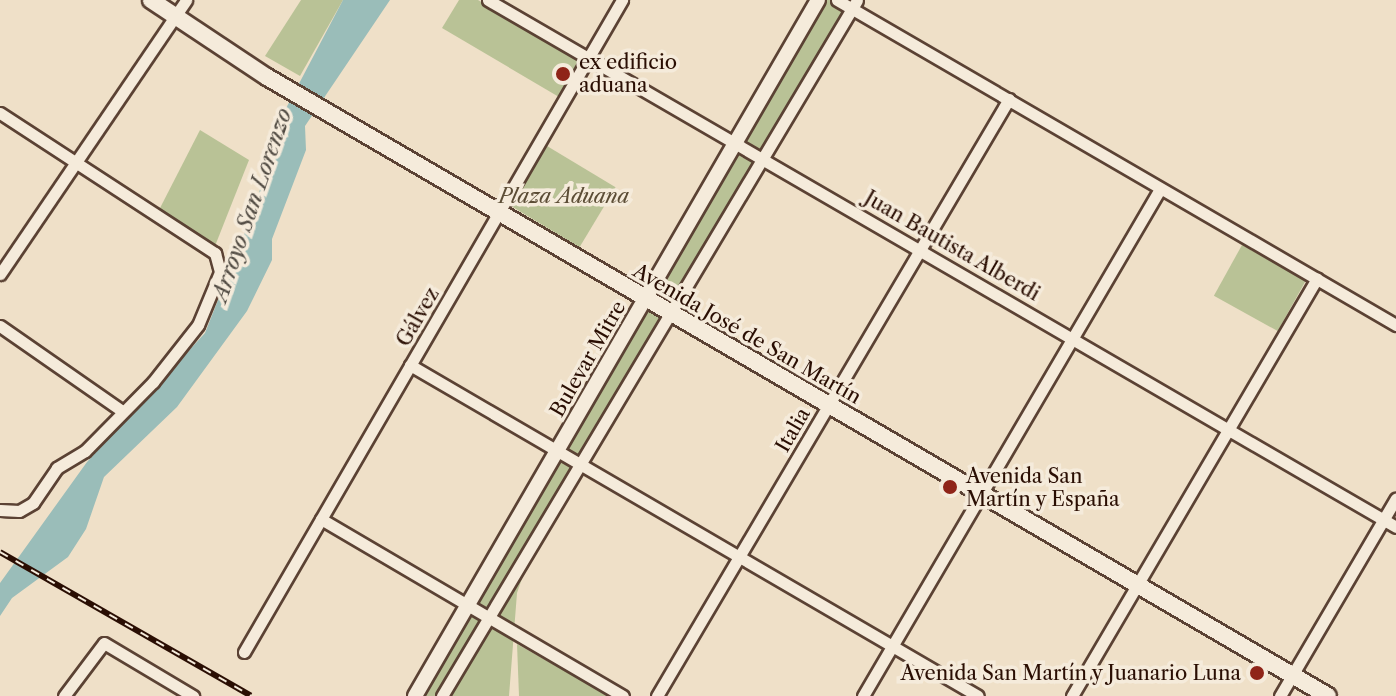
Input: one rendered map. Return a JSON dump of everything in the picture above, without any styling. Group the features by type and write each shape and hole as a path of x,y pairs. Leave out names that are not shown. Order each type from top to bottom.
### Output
{"main road":[{"name":"Avenida José de San Martín","path":"151,0 267,77 1328,696"}],"street":[{"path":"0,274 186,0"},
{"name":"Juan Bautista Alberdi","path":"488,0 738,141 1396,527"},
{"name":"Gálvez","path":"244,652 622,0"},
{"name":"Bulevar Mitre","path":"415,696 818,0"},
{"path":"837,0 854,4 1160,189 1396,325"},
{"path":"442,696 492,620 854,4"},
{"name":"Italia","path":"657,696 1009,99"},
{"path":"0,113 215,253 220,272 198,325 160,374 121,410 85,451 57,468 33,503 19,511 0,510"},
{"path":"863,696 1160,189"},
{"path":"1072,696 1317,279"},
{"path":"0,326 121,410"},
{"path":"410,365 978,696"},
{"path":"1280,696 1396,498"},
{"path":"321,519 623,696"},
{"path":"64,696 104,643 193,696"}],"green space":[{"path":"301,0 343,0 300,76 265,56"},
{"path":"459,0 478,0 581,58 559,97 442,28"},
{"path":"818,0 837,0 851,9 529,558 517,593 509,696 415,696"},
{"path":"200,130 249,160 215,246 159,210"},
{"name":"Plaza Aduana","path":"547,146 616,187 580,247 511,206"},
{"path":"1242,245 1306,280 1278,331 1214,296"},
{"path":"517,644 609,696 519,696"}],"water":[{"name":"Arroyo San Lorenzo","path":"343,0 390,0 305,126 306,150 272,239 272,260 247,311 177,407 104,477 86,529 68,557 12,598 0,616 0,583 87,462 205,333 254,209 283,114"}],"railway":[{"path":"0,552 251,696"}],"place":[{"name":"ex edificio aduana","path":"563,74"},
{"name":"Avenida San Martín y España","path":"950,487"},
{"name":"Avenida San Martín y Juanario Luna","path":"1257,673"}]}
